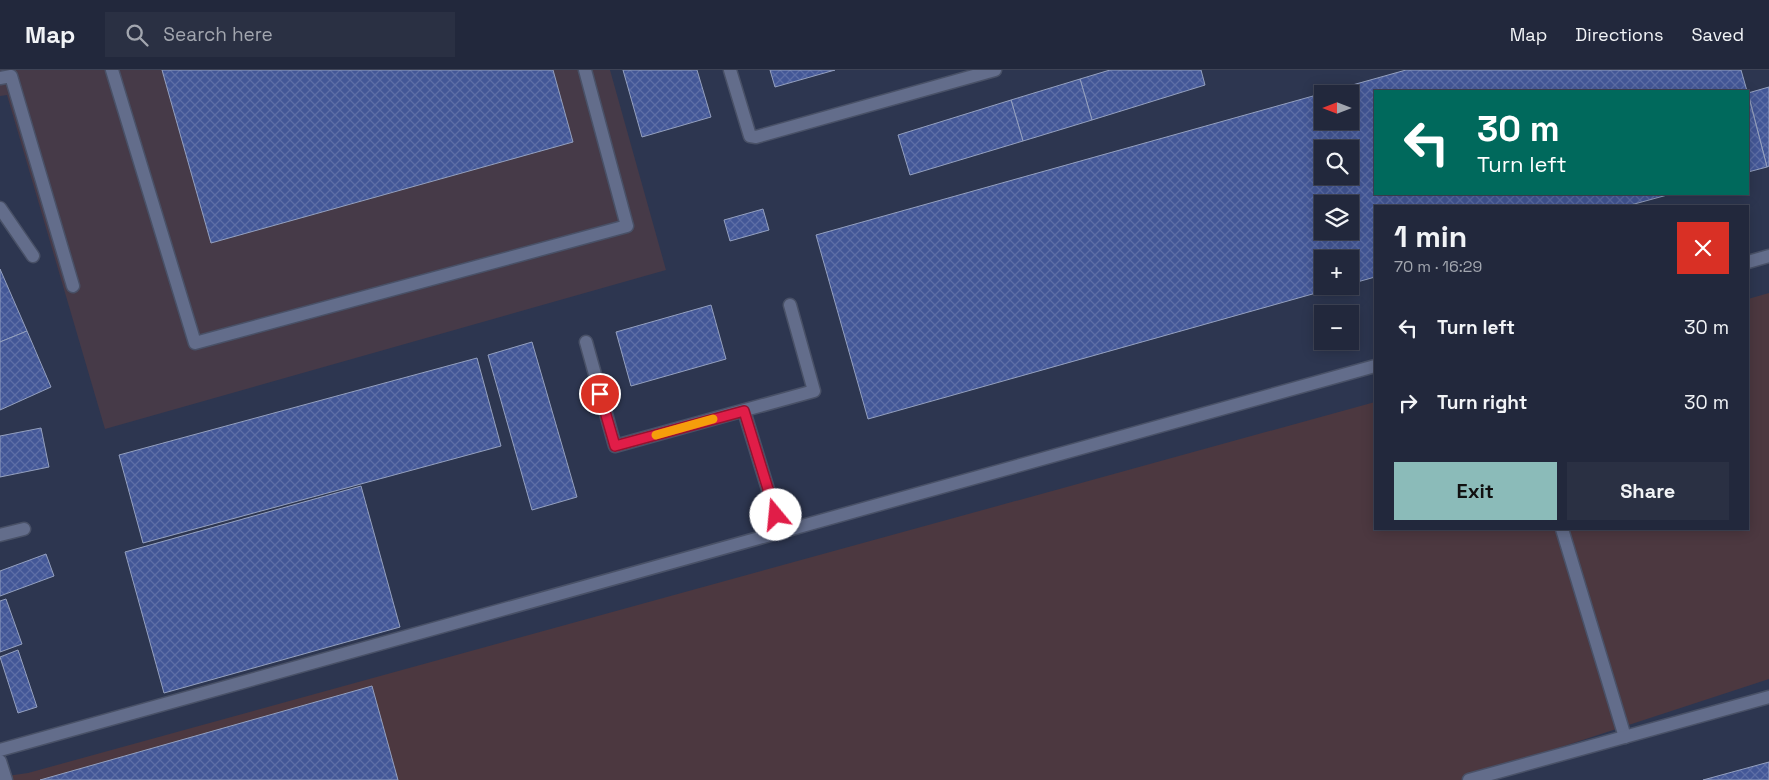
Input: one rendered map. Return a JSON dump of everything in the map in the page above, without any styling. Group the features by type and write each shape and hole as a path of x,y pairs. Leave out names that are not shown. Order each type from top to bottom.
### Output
{"lane":[{"path":"112,70 194,343 627,226 585,70"},
{"path":"730,70 750,136 756,137 995,70"},
{"path":"0,78 11,76 73,286"},
{"path":"0,208 33,256"},
{"path":"1749,262 1769,256"},
{"path":"586,342 615,446 814,391 790,305"},
{"path":"0,750 1374,366"},
{"path":"744,411 781,532"},
{"path":"0,535 24,529"},
{"path":"1562,530 1624,737"},
{"path":"1472,780 1769,697"},
{"path":"0,762 6,780"}],"shaded area":[{"path":"0,70 610,70 666,270 105,429 7,95 0,96"},
{"path":"1769,293 1769,679 1461,780 0,780 0,777 28,773 1374,402 1374,530 1749,530 1749,299"}],"building":[{"path":"162,70 553,70 573,142 211,243"},
{"path":"623,70 697,70 711,117 642,137"},
{"path":"770,70 835,70 775,87"},
{"path":"1110,70 1201,70 1205,85 1092,120 1080,79"},
{"path":"1406,70 1741,70 1747,90 1374,90 1374,195 1667,195 1631,205 1374,205 1374,277 1359,281 1359,250 1314,250 1314,294 868,419 816,235 1314,96 1314,130 1359,130 1359,85 1352,85"},
{"path":"1080,79 1092,120 1023,141 1011,100"},
{"path":"1769,87 1769,166 1767,167 1749,97 1749,93"},
{"path":"1749,98 1767,167 1749,172"},
{"path":"1011,100 1023,141 910,175 898,135"},
{"path":"763,209 769,230 730,241 724,220"},
{"path":"0,269 27,331 0,342"},
{"path":"711,305 726,359 631,386 616,332"},
{"path":"27,331 51,387 0,410 0,342"},
{"path":"532,342 577,497 532,510 488,355"},
{"path":"477,358 501,446 143,543 119,455"},
{"path":"41,428 49,467 0,477 0,436"},
{"path":"361,486 400,627 164,693 125,552"},
{"path":"46,554 54,576 0,596 0,571"},
{"path":"6,599 22,644 0,652 0,601"},
{"path":"18,650 37,707 18,713 0,657"},
{"path":"372,686 398,780 40,780"},
{"path":"1769,762 1769,780 1703,780"}],"slow traffic":[{"path":"656,435 713,419"}],"route":[{"path":"600,394 615,446 744,411 776,515"}]}
